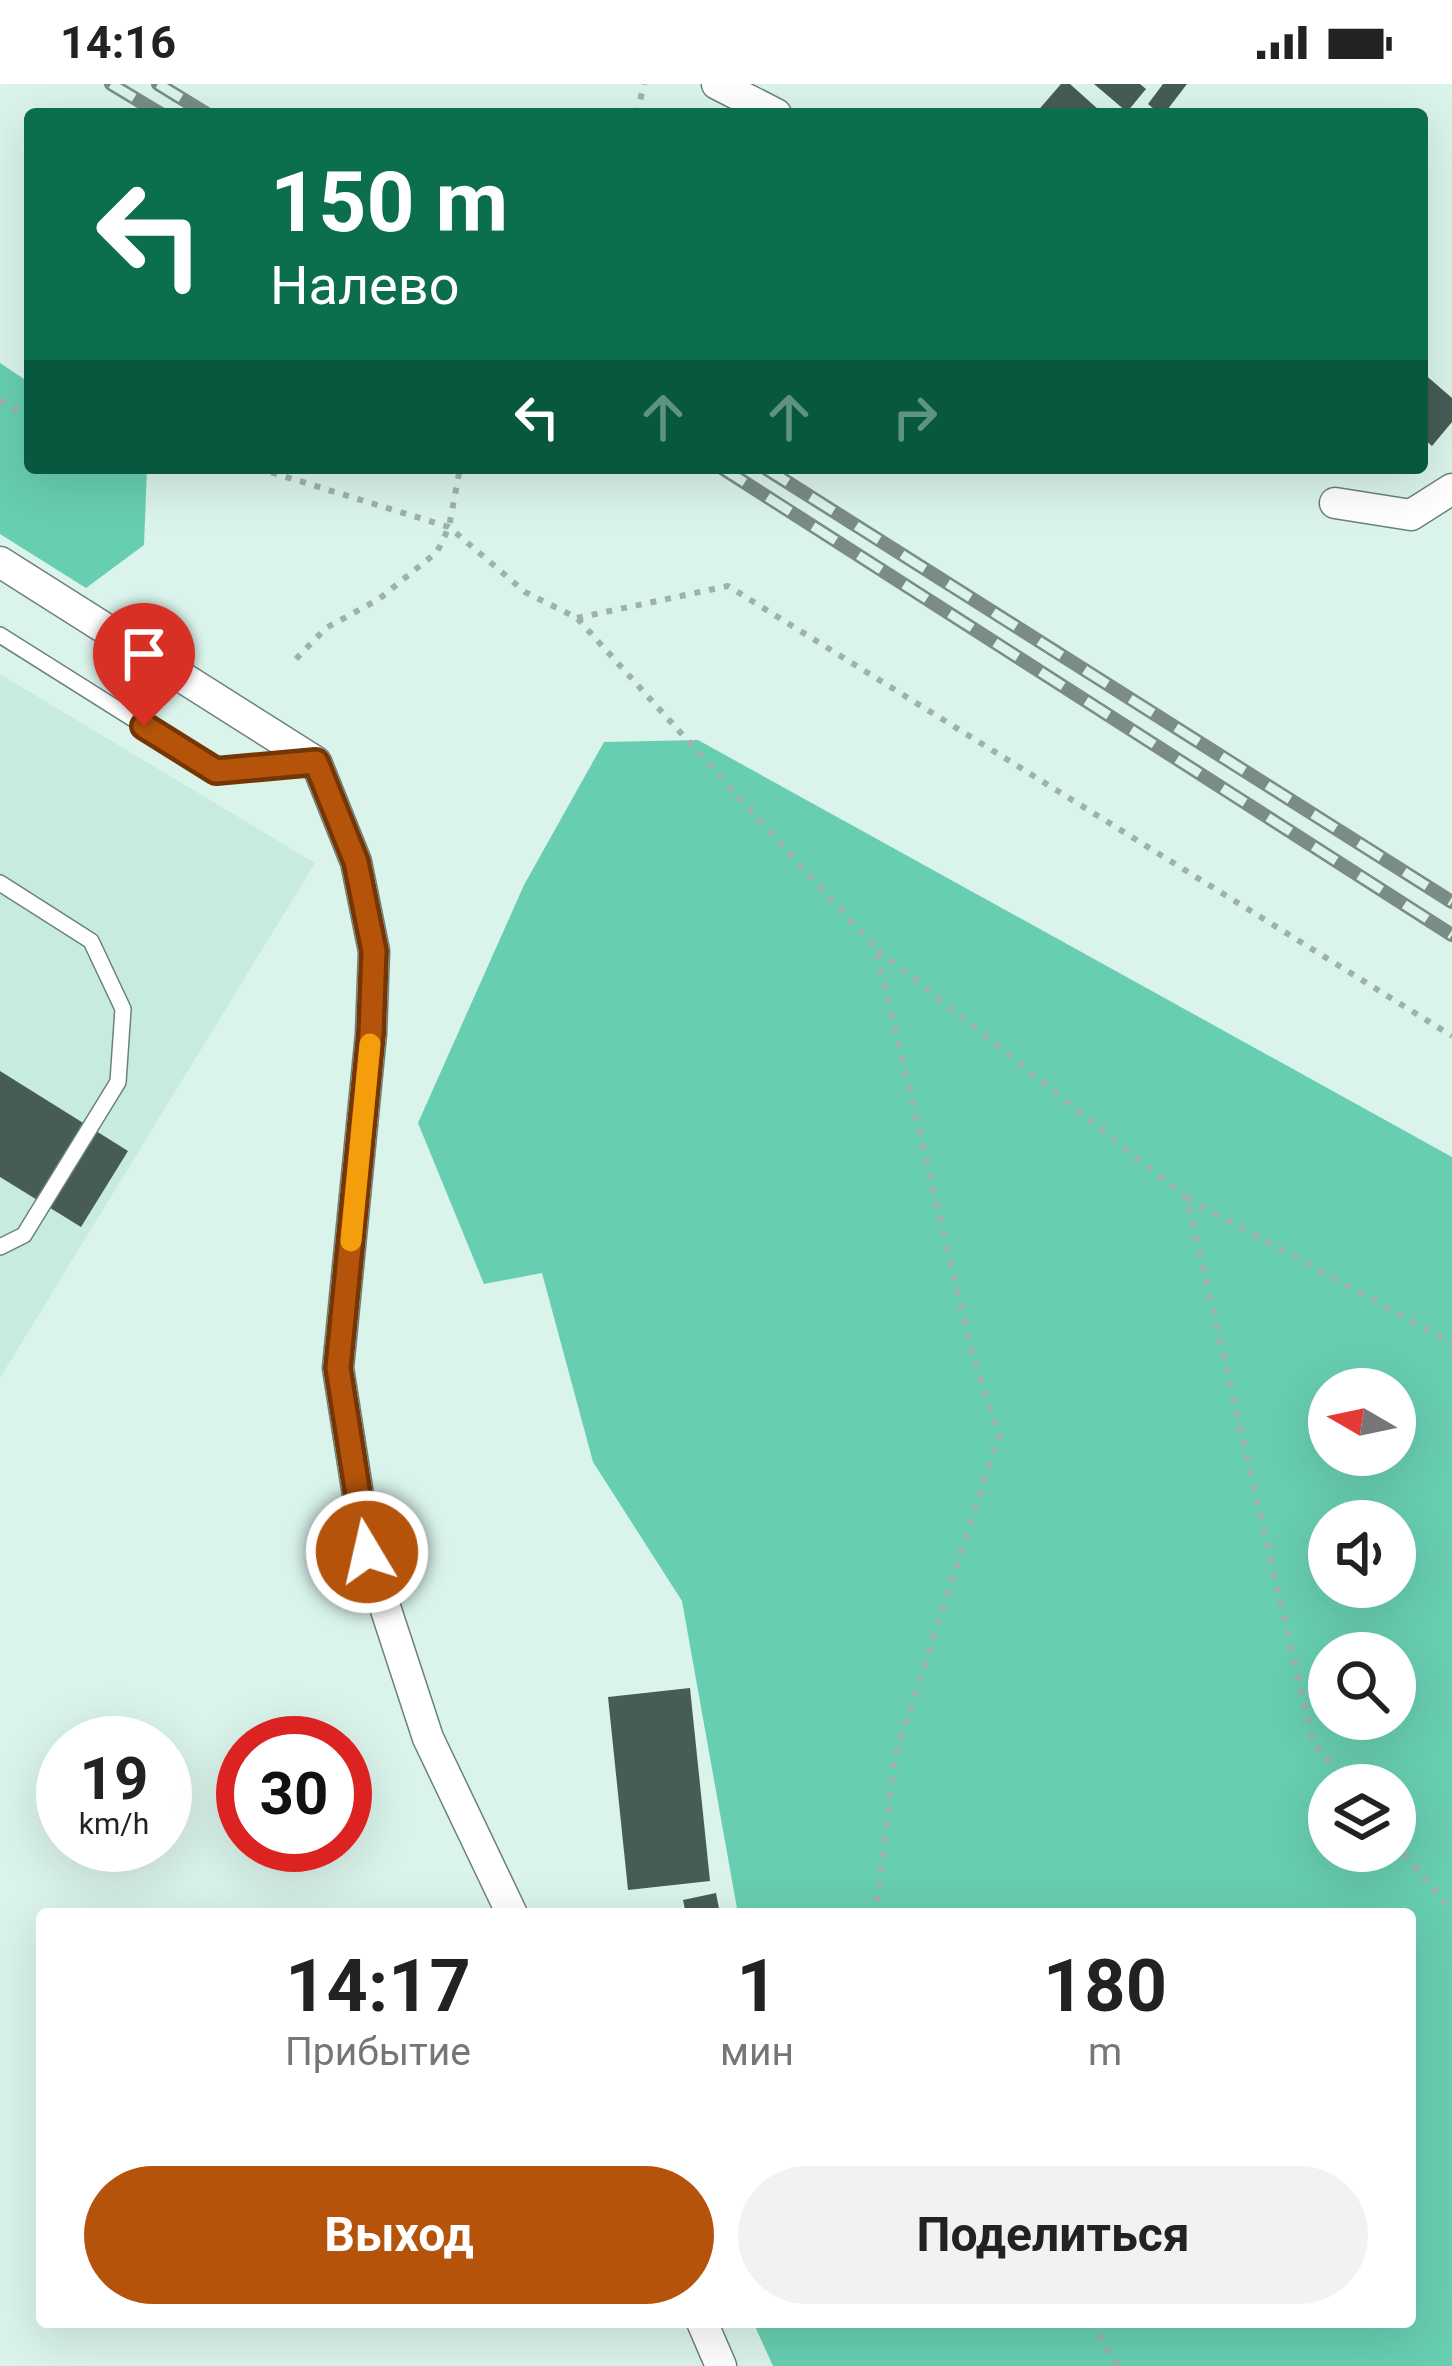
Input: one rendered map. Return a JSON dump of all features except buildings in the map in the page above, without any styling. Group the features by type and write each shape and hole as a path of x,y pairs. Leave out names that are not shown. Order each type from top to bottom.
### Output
{"street":[{"path":"717,84 764,108"},
{"path":"1335,503 1411,515 1452,489"},
{"path":"0,562 316,762 356,862 374,951 371,1034 338,1368 367,1552 428,1738 509,1908"},
{"path":"705,2328 721,2366"}],"lane":[{"path":"0,635 216,771 316,762"},
{"path":"0,883 91,940 123,1010 118,1082 24,1235 0,1247"}],"path":[{"path":"277,474 448,526 525,592 577,618 876,949 1187,1198 1452,1343"},
{"path":"296,659 326,628 379,598 437,552 448,526 459,474"},
{"path":"577,618 728,586 1452,1036"},
{"path":"876,949 972,1352 999,1436 895,1756 877,1908"},
{"path":"1187,1198 1313,1742 1331,1764"},
{"path":"1416,1867 1452,1911"},
{"path":"1095,2328 1118,2366"}],"shaded area":[{"path":"0,674 315,863 0,1378"}],"green space":[{"path":"0,363 24,379 24,474 147,474 144,545 86,588 0,534"},
{"path":"698,740 1452,1157 1452,2366 773,2366 756,2328 1416,2328 1416,1908 737,1908 682,1601 593,1462 542,1273 484,1284 418,1123 524,885 604,742"}],"railway":[{"path":"111,84 151,108"},
{"path":"158,84 197,108"},
{"path":"731,474 1452,935"},
{"path":"774,474 1452,902"}],"slow traffic":[{"path":"351,1241 370,1044"}],"route":[{"path":"144,726 216,771 316,762 356,862 374,951 371,1034 338,1368 367,1552"}]}
